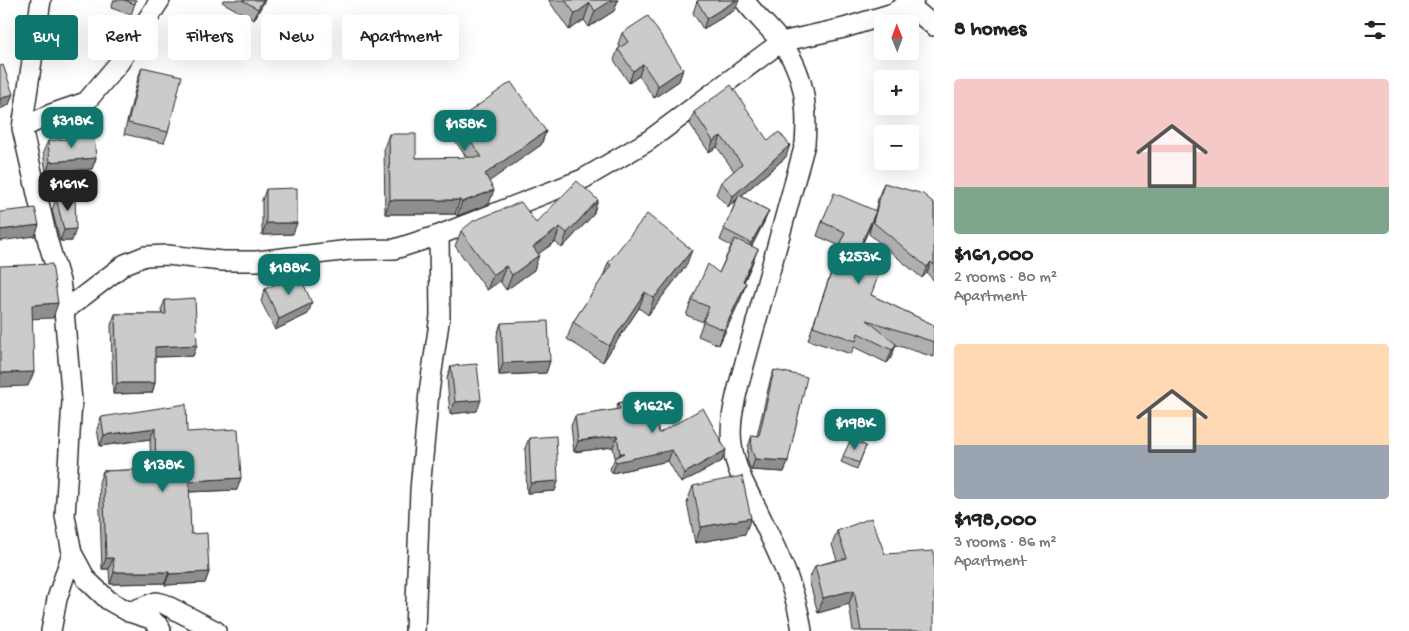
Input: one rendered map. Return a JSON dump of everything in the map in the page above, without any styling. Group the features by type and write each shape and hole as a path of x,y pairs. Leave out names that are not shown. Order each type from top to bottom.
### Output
{"street":[{"path":"41,0 22,128 48,242 60,281 64,311 72,401 65,516 72,553 86,579 108,600 129,612 151,620 160,627 161,631"},
{"path":"22,128 51,114 86,102 119,64 160,0"},
{"path":"744,0 781,42 797,67 804,90 808,115 805,144 758,308 731,419 732,444 738,470 788,576 798,605 802,631"},
{"path":"64,311 126,264 145,256 167,255 222,261 257,261 350,250 396,249 439,235 582,179 648,141 781,42 844,28 892,13 911,3 934,26"},
{"path":"415,631 420,490 429,392 440,316 439,235"},
{"path":"51,631 57,599 72,553"},
{"path":"129,612 156,602 164,604 216,631"}],"building":[{"path":"124,0 136,0 135,4"},
{"path":"242,0 263,0 258,9"},
{"path":"565,0 612,0 595,11 590,3 575,14"},
{"path":"737,0 707,18 697,1"},
{"path":"648,16 683,69 658,86 643,64 633,71 618,49 628,42 622,33"},
{"path":"3,65 13,94 0,99 0,66"},
{"path":"142,67 182,76 168,132 128,123"},
{"path":"511,82 546,131 485,174 494,190 462,202 460,200 390,200 389,134 416,134 416,158 482,157 456,121"},
{"path":"731,85 768,141 779,132 790,145 733,196 721,182 742,164 721,136 713,141 694,112"},
{"path":"94,136 96,158 50,162 48,141"},
{"path":"577,181 598,200 567,233 560,227 533,247 539,255 512,275 506,266 493,275 461,231 473,221 521,202 536,223"},
{"path":"884,183 923,194 934,203 934,265 931,262 927,267 873,222"},
{"path":"297,188 297,223 266,223 266,189"},
{"path":"834,193 876,211 853,262 880,271 871,295 934,325 934,342 867,320 896,344 892,350 858,333 856,341 813,326 845,232 822,222"},
{"path":"739,195 769,211 751,243 724,229"},
{"path":"75,197 76,229 64,230 56,198"},
{"path":"35,208 39,225 0,230 0,212"},
{"path":"647,214 692,250 654,298 645,292 609,346 573,322 611,265 608,263"},
{"path":"735,239 758,249 743,281 746,283 724,330 703,321 709,307 692,300 708,264 719,273"},
{"path":"52,264 58,303 32,305 34,372 0,373 0,266"},
{"path":"299,274 312,303 279,319 265,289"},
{"path":"195,298 197,345 155,347 155,383 117,383 115,314 166,314 165,300"},
{"path":"548,321 550,361 503,363 501,323"},
{"path":"477,364 481,400 455,402 451,366"},
{"path":"774,370 807,377 788,461 755,459 751,448 752,435 759,436"},
{"path":"641,398 645,414 655,412 659,433 703,408 726,450 685,473 672,450 616,462 614,458 624,453 620,453 617,436 578,441 575,416 620,409 618,403"},
{"path":"186,404 187,432 238,429 241,478 189,481 191,534 207,533 209,572 169,574 169,572 114,572 113,558 106,558 103,471 156,469 155,428 104,435 101,417"},
{"path":"556,436 558,481 531,483 529,438"},
{"path":"851,439 866,446 859,463 843,456"},
{"path":"742,476 751,518 701,527 693,486"},
{"path":"871,518 885,554 934,551 934,631 861,631 854,590 823,598 815,566 847,558 837,531"}]}
